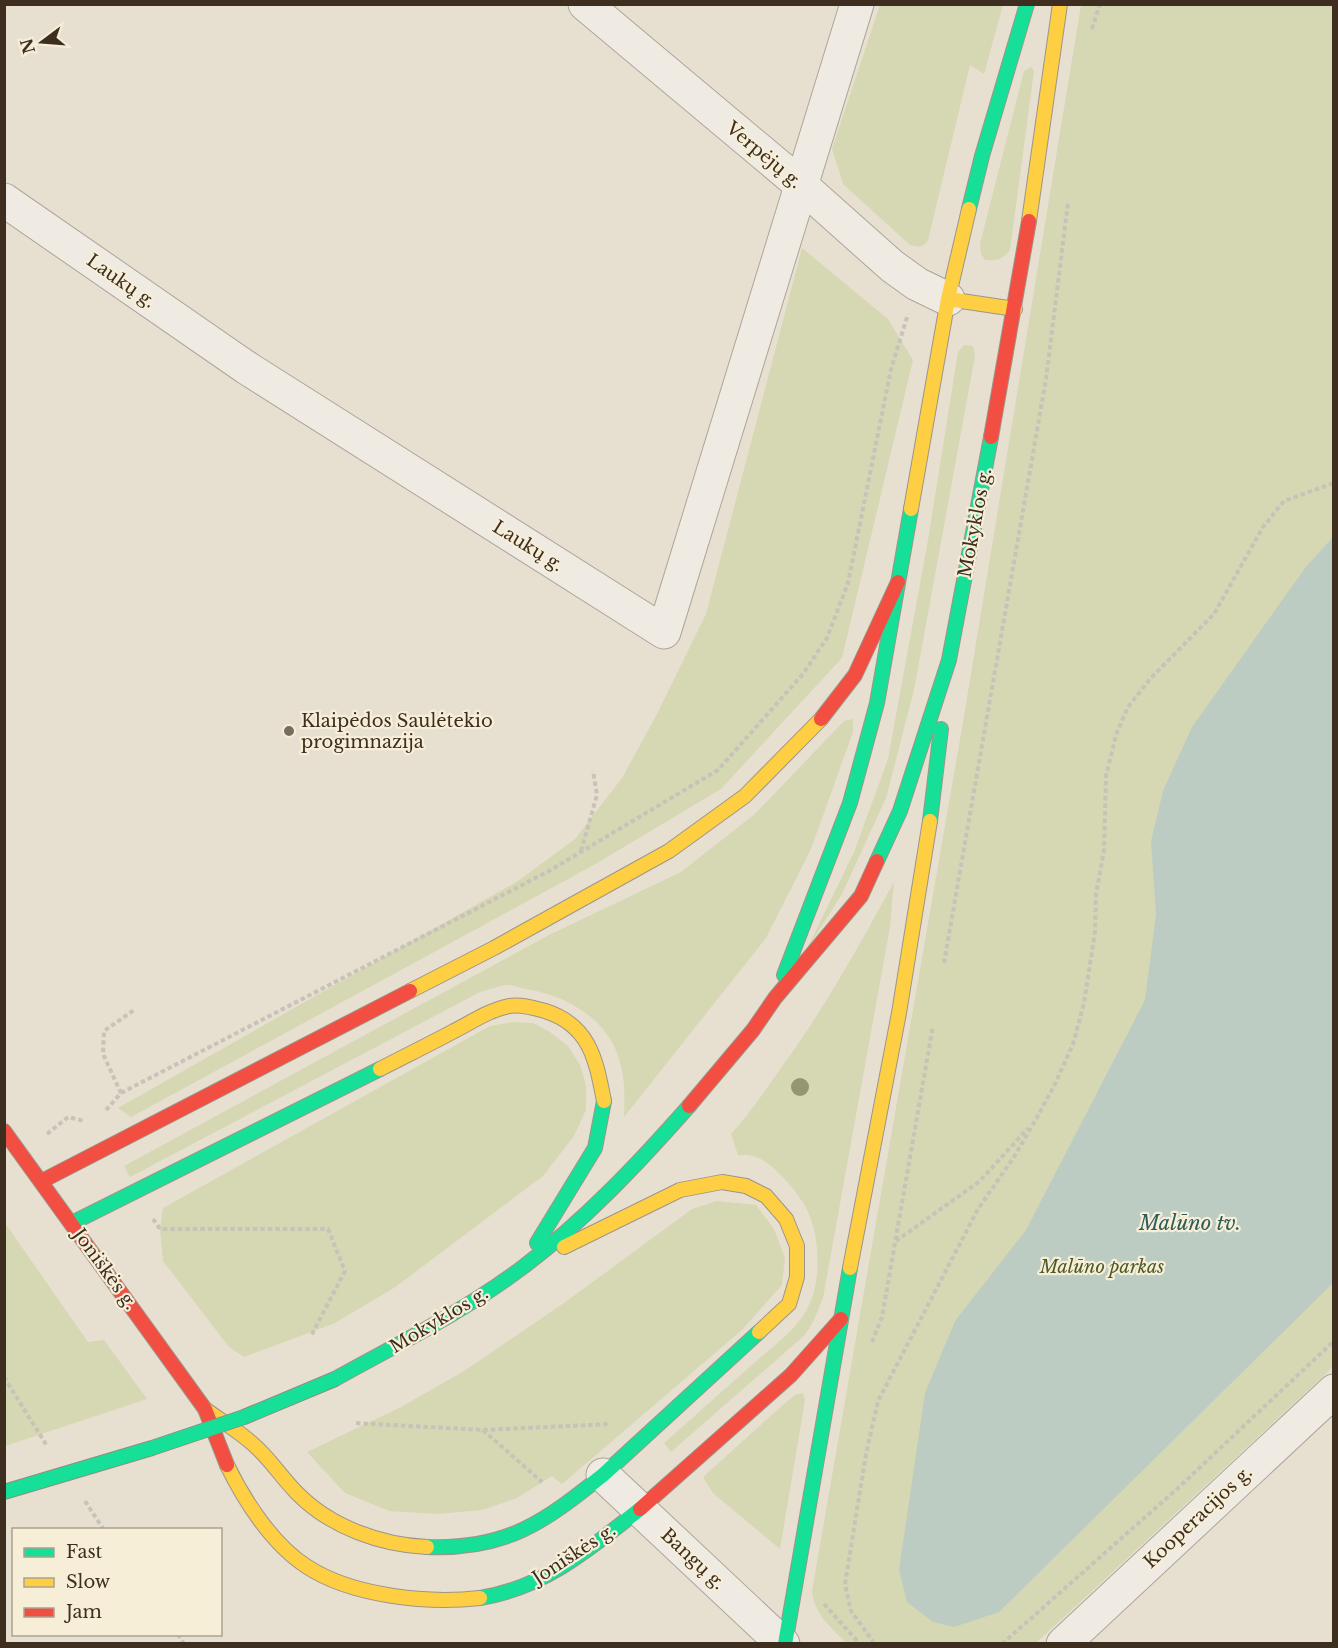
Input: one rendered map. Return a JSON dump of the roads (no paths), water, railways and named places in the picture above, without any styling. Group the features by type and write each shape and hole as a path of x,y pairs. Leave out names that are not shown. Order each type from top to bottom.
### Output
{"main road":[{"name":"Mokyklos g.","path":"775,998 850,803 877,703 948,299 982,156 1027,4"},
{"name":"Mokyklos g.","path":"4,1492 152,1448 244,1417 335,1379 448,1316 522,1268 582,1218 646,1155 725,1065 775,998 861,896 900,811 949,660 1016,309 1060,4"},
{"path":"948,299 1016,309"},
{"path":"42,1181 494,948 669,851 745,796 824,716 855,675 898,582"},
{"path":"784,1644 841,1319 896,1030 932,816 949,660"},
{"path":"72,1223 393,1063 490,1012 510,1006 531,1007 554,1014 574,1024 588,1044 598,1069 605,1104 596,1148 522,1268"},
{"name":"Joniškės g.","path":"4,1131 205,1409 224,1463 239,1490 264,1525 286,1549 309,1568 334,1580 368,1591 414,1599 458,1600 506,1593 540,1580 588,1549 640,1509 791,1375 841,1319"},
{"name":"Joniškės g.","path":"205,1409 252,1443 304,1500 337,1524 382,1541 426,1548 467,1546 500,1539 534,1526 603,1475 789,1304 797,1277 797,1246 786,1219 766,1196 746,1186 722,1182 680,1191 522,1268"}],"street":[{"name":"Verpėjų g.","path":"585,4 801,185 892,266 916,284 948,299"},
{"path":"801,185 857,4"},
{"name":"Laukų g.","path":"4,200 247,368 664,632 801,185"},
{"name":"Kooperacijos g.","path":"1062,1644 1334,1391"},
{"name":"Bangų g.","path":"603,1475 784,1644"}],"water":[{"name":"Malūno tv.","path":"1333,537 1333,1283 999,1612 954,1627 933,1622 907,1602 899,1570 925,1393 955,1321 1026,1230 1145,1000 1156,914 1151,841 1163,791 1192,727 1305,568"}],"place":[{"name":"Klaipėdos Saulėtekio progimnazija","path":"289,731"}],"park label":[{"name":"Malūno parkas","path":"1102,1267"}]}
